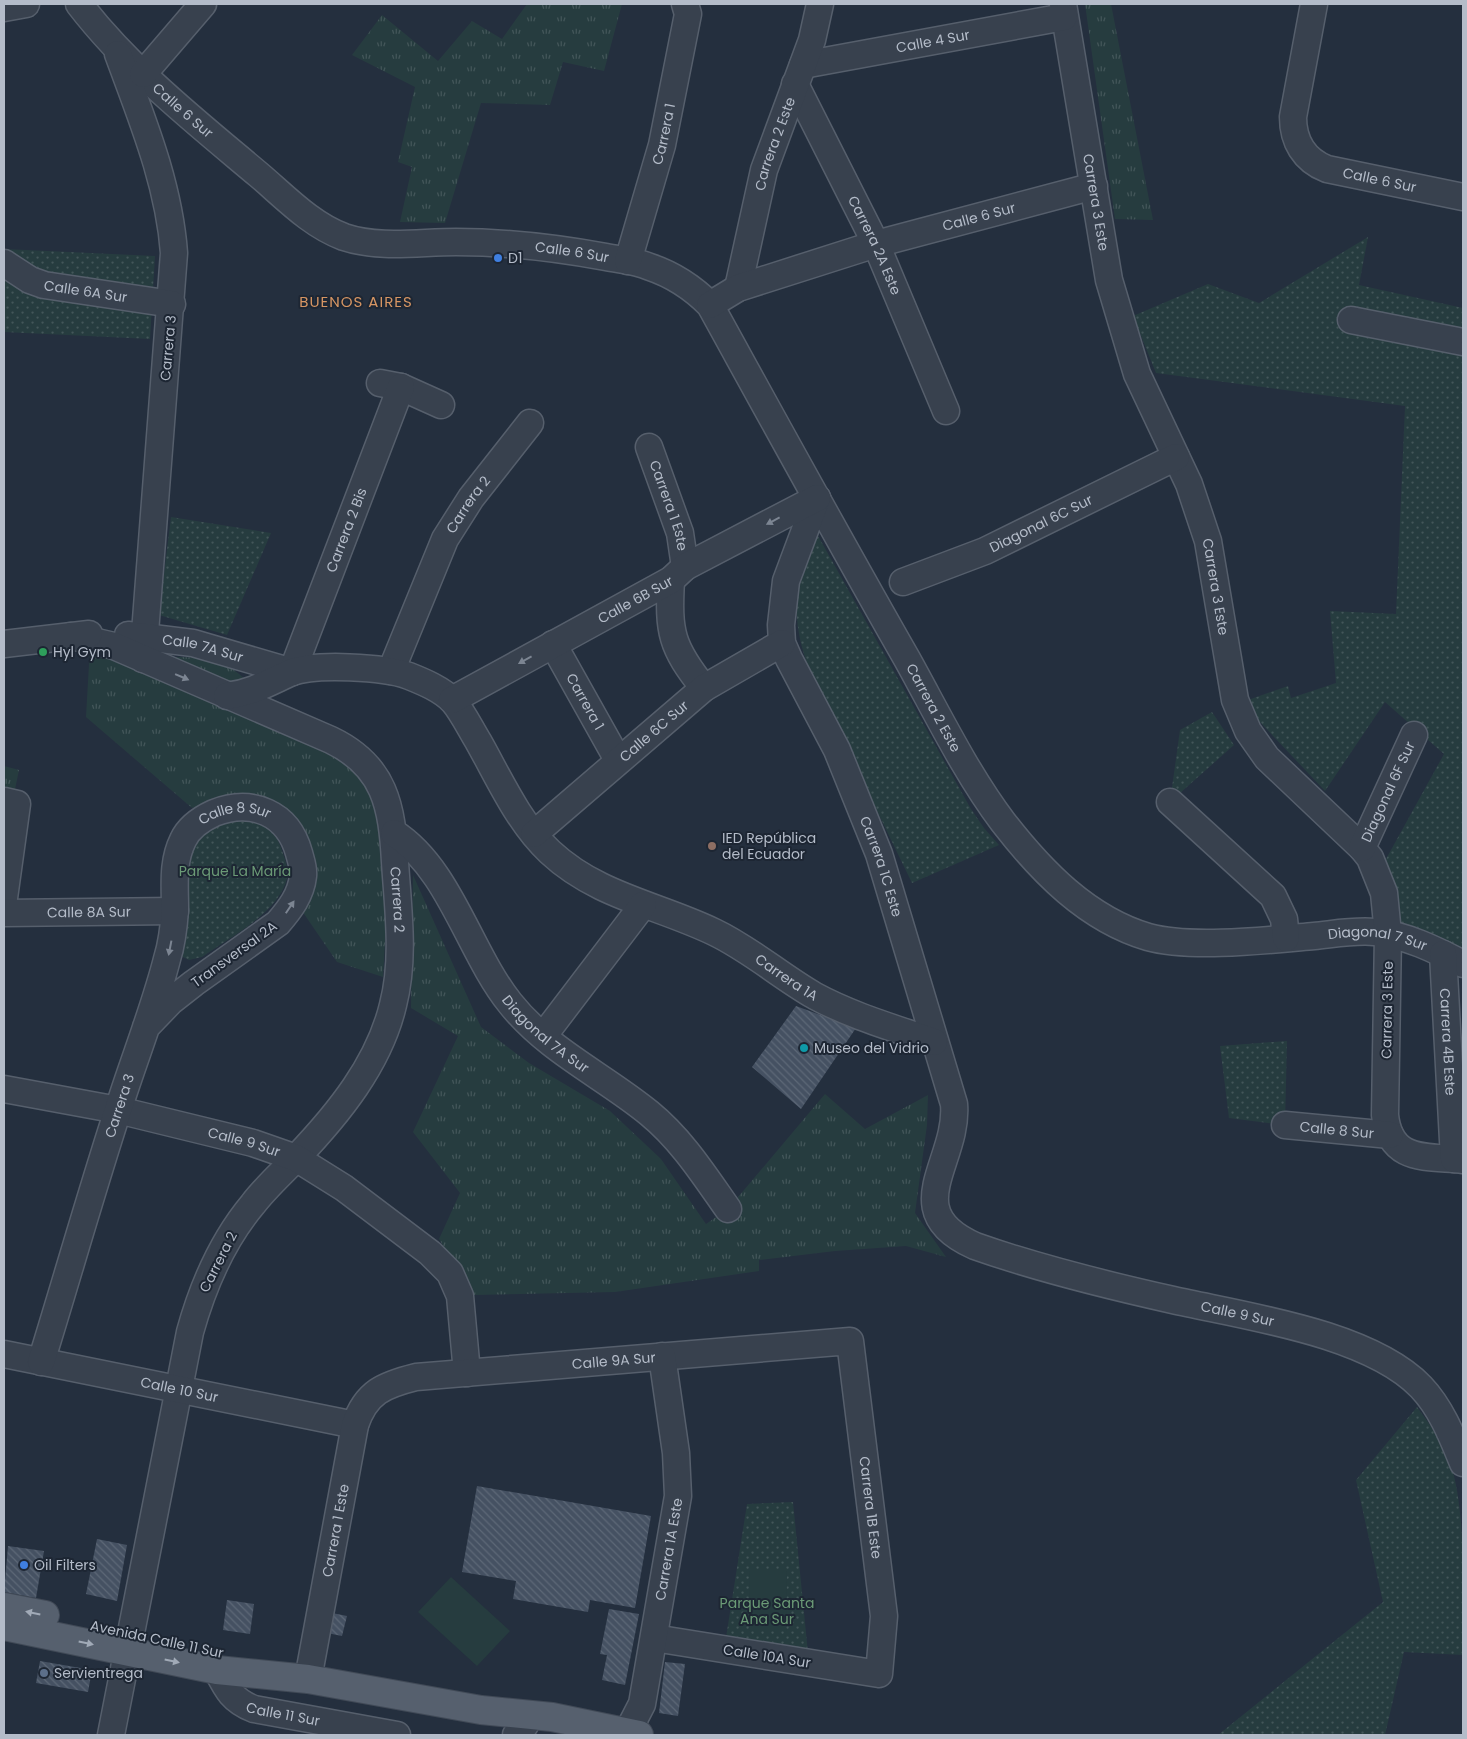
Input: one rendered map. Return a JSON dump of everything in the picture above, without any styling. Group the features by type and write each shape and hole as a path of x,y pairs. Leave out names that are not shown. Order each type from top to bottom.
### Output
{"main road":[{"name":"Avenida Calle 11 Sur","path":"4,1606 217,1670 308,1679 481,1710 552,1717 631,1734"},
{"name":"Avenida Calle 11 Sur","path":"4,1626 130,1643 219,1652 308,1679"},
{"name":"Avenida Calle 11 Sur","path":"481,1710 520,1730 562,1735"}],"street":[{"path":"4,8 26,4"},
{"name":"Calle 6 Sur","path":"79,4 115,46 143,74 303,212 328,230 344,237 382,243 494,242 571,251 628,261 649,266 684,283 710,305 738,288 876,244 1094,186"},
{"path":"143,74 203,4"},
{"name":"Carrera 1","path":"628,261 662,145 688,14 685,4"},
{"path":"812,4 812,40"},
{"name":"Carrera 2 Este","path":"738,288 764,170 812,40 820,4"},
{"name":"Calle 6 Sur","path":"1314,4 1294,117 1294,134 1302,150 1318,166 1327,170 1463,197"},
{"name":"Calle 4 Sur","path":"799,74 1064,10"},
{"name":"Carrera 3 Este","path":"1064,10 1104,256 1124,335 1150,404 1189,484 1208,541 1235,700 1248,731 1278,770 1362,848 1381,880 1386,905 1388,934 1385,1115 1390,1135"},
{"name":"Carrera 3","path":"115,46 143,122 169,209 174,253 172,304 144,648"},
{"name":"Carrera 2A Este","path":"799,74 876,244 946,411"},
{"name":"Calle 6A Sur","path":"4,263 30,280 44,285 172,304"},
{"name":"Carrera 2 Este","path":"710,305 992,807 1025,849 1068,892 1107,921 1150,937 1196,942 1286,938"},
{"path":"1352,320 1463,342"},
{"name":"Carrera 2 Bis","path":"292,672 391,385 441,405"},
{"name":"Carrera 2","path":"391,671 445,539 471,498 530,423"},
{"name":"Carrera 1 Este","path":"649,447 680,533 678,573 670,612 673,637 682,660 704,688"},
{"name":"Diagonal 6C Sur","path":"903,582 985,551 1176,457"},
{"name":"Calle 6B Sur","path":"452,700 678,573 817,498"},
{"name":"Carrera 1C Este","path":"817,498 786,581 781,625 782,643 788,659 837,750 863,811 892,891 934,1042 954,1104 955,1114 952,1131 937,1184 936,1209 943,1224 961,1240"},
{"name":"Calle 7A Sur","path":"4,644 110,633 144,648 227,696 348,749 361,758 381,789 394,833"},
{"name":"Calle 7A Sur","path":"144,648 193,643 236,656 262,688 303,729"},
{"name":"Calle 6C Sur","path":"534,834 704,688 782,643"},
{"name":"Carrera 1","path":"553,644 618,760"},
{"path":"236,656 292,672 349,668 391,671 428,684 452,700"},
{"path":"227,696 262,688 292,672"},
{"name":"Carrera 1A","path":"452,700 461,712 513,803 534,834 549,851 582,876 643,906 688,920 733,942 812,994 831,1004 934,1042"},
{"name":"Diagonal 6F Sur","path":"1362,848 1414,735"},
{"path":"4,898 10,802"},
{"path":"1170,802 1273,896 1284,919 1286,938"},
{"name":"Calle 8 Sur","path":"179,848 188,830 204,818 225,809 245,806 267,812 282,822 296,843 304,868"},
{"name":"Carrera 2","path":"110,1735 130,1643 190,1332 210,1272 252,1204 326,1124 358,1083 380,1042 393,1007 399,967 394,833"},
{"name":"Diagonal 7A Sur","path":"394,833 414,848 428,867 457,914 488,971 524,1019 569,1057 634,1101 665,1127 691,1157 728,1209"},
{"name":"Carrera 3","path":"41,1362 118,1110 168,958 175,911 175,869 179,848"},
{"name":"Transversal 2A","path":"146,1027 171,1001 278,923 291,907 300,890 304,868"},
{"path":"544,1035 643,906"},
{"name":"Calle 8A Sur","path":"4,913 175,911"},
{"name":"Diagonal 7 Sur","path":"1286,938 1359,932 1388,934 1453,959"},
{"name":"Carrera 4B Este","path":"1453,959 1458,1160"},
{"name":"Calle 9 Sur","path":"4,1088 118,1110 253,1143 296,1158 344,1188 399,1229 430,1253 450,1273 460,1296 466,1373"},
{"name":"Calle 8 Sur","path":"1285,1125 1390,1135"},
{"path":"1390,1135 1402,1150 1410,1154 1458,1160"},
{"name":"Calle 9 Sur","path":"961,1240 1070,1276 1285,1324 1362,1350 1387,1362 1421,1387 1435,1404 1447,1425 1463,1463"},
{"name":"Calle 9A Sur","path":"378,1390 394,1382 416,1377 850,1341"},
{"name":"Carrera 1B Este","path":"850,1341 884,1616 879,1674"},
{"name":"Calle 10 Sur","path":"4,1354 355,1425"},
{"name":"Carrera 1A Este","path":"631,1734 642,1704 678,1496 676,1453 662,1356"},
{"name":"Carrera 1 Este","path":"308,1679 355,1425 361,1408 378,1390"},
{"name":"Calle 10A Sur","path":"654,1638 879,1674"},
{"name":"Calle 11 Sur","path":"217,1670 229,1694 236,1701 254,1709 397,1735"}],"green space":[{"path":"527,4 622,4 604,71 563,62 550,105 481,103 445,223 400,222 412,167 398,162 415,87 352,55 382,15 438,61 472,21 502,39"},
{"path":"1085,4 1111,4 1153,220 1115,219"},
{"path":"1368,237 1359,285 1463,308 1463,954 1397,928 1386,859 1444,754 1385,702 1325,791 1259,721 1248,700 1288,686 1291,698 1336,683 1330,611 1396,614 1405,406 1156,373 1133,316 1208,284 1259,303"},
{"path":"4,249 155,256 150,339 4,332"},
{"path":"171,517 271,533 227,635 159,615"},
{"path":"817,534 971,809 999,845 912,883 814,681 804,655 798,630 798,591 803,566"},
{"path":"90,647 249,719 331,750 346,759 359,771 370,785 377,803 385,850 386,906 383,977 337,962 300,908 305,838 230,799 192,808 86,717"},
{"path":"174,657 207,659 217,662 235,671 251,687 211,676"},
{"path":"1212,712 1234,745 1170,802 1180,730"},
{"path":"4,766 19,770 14,794 4,792"},
{"name":"Parque La María","path":"232,818 255,822 273,834 278,840 285,859 287,878 282,891 264,913 202,957 189,960 181,956 187,852 209,826"},
{"path":"413,875 481,1027 529,1063 610,1111 661,1159 706,1224 728,1209 825,1094 865,1129 928,1095 927,1125 915,1213 946,1257 906,1246 835,1251 759,1260 759,1271 615,1292 474,1295 439,1239 460,1193 413,1132 458,1036 411,1008"},
{"path":"1287,1041 1285,1125 1229,1118 1220,1046"},
{"path":"1417,1407 1443,1447 1450,1462 1455,1482 1462,1531 1463,1655 1404,1652 1385,1735 1218,1735 1383,1602 1356,1480"},
{"name":"Parque Santa Ana Sur","path":"793,1502 808,1653 725,1644 747,1504"},
{"path":"750,1571 787,1571 786,1631 749,1631"},
{"path":"451,1577 510,1631 477,1666 418,1612"}],"building":[{"name":"Museo del Vidrio","path":"796,1006 856,1028 801,1109 752,1067"},
{"path":"477,1486 651,1516 635,1608 590,1600 588,1612 513,1599 516,1581 462,1572"},
{"path":"97,1539 127,1545 117,1601 86,1594"},
{"name":"Oil Filters","path":"8,1546 44,1551 36,1598 4,1592"},
{"path":"227,1600 254,1604 250,1634 223,1630"},
{"path":"609,1609 639,1614 625,1685 602,1680 607,1655 600,1654"},
{"path":"327,1612 347,1616 342,1636 322,1632"},
{"path":"40,1661 92,1670 88,1692 36,1683"},
{"path":"665,1662 685,1664 678,1716 659,1713"}],"place":[{"name":"D1","path":"498,258"},
{"name":"Hyl Gym","path":"43,652"},
{"name":"IED República del Ecuador","path":"712,846"},
{"name":"Museo del Vidrio","path":"804,1048"},
{"name":"Oil Filters","path":"24,1565"},
{"name":"Servientrega","path":"44,1673"}],"district":[{"name":"BUENOS AIRES","path":"356,301"}]}
